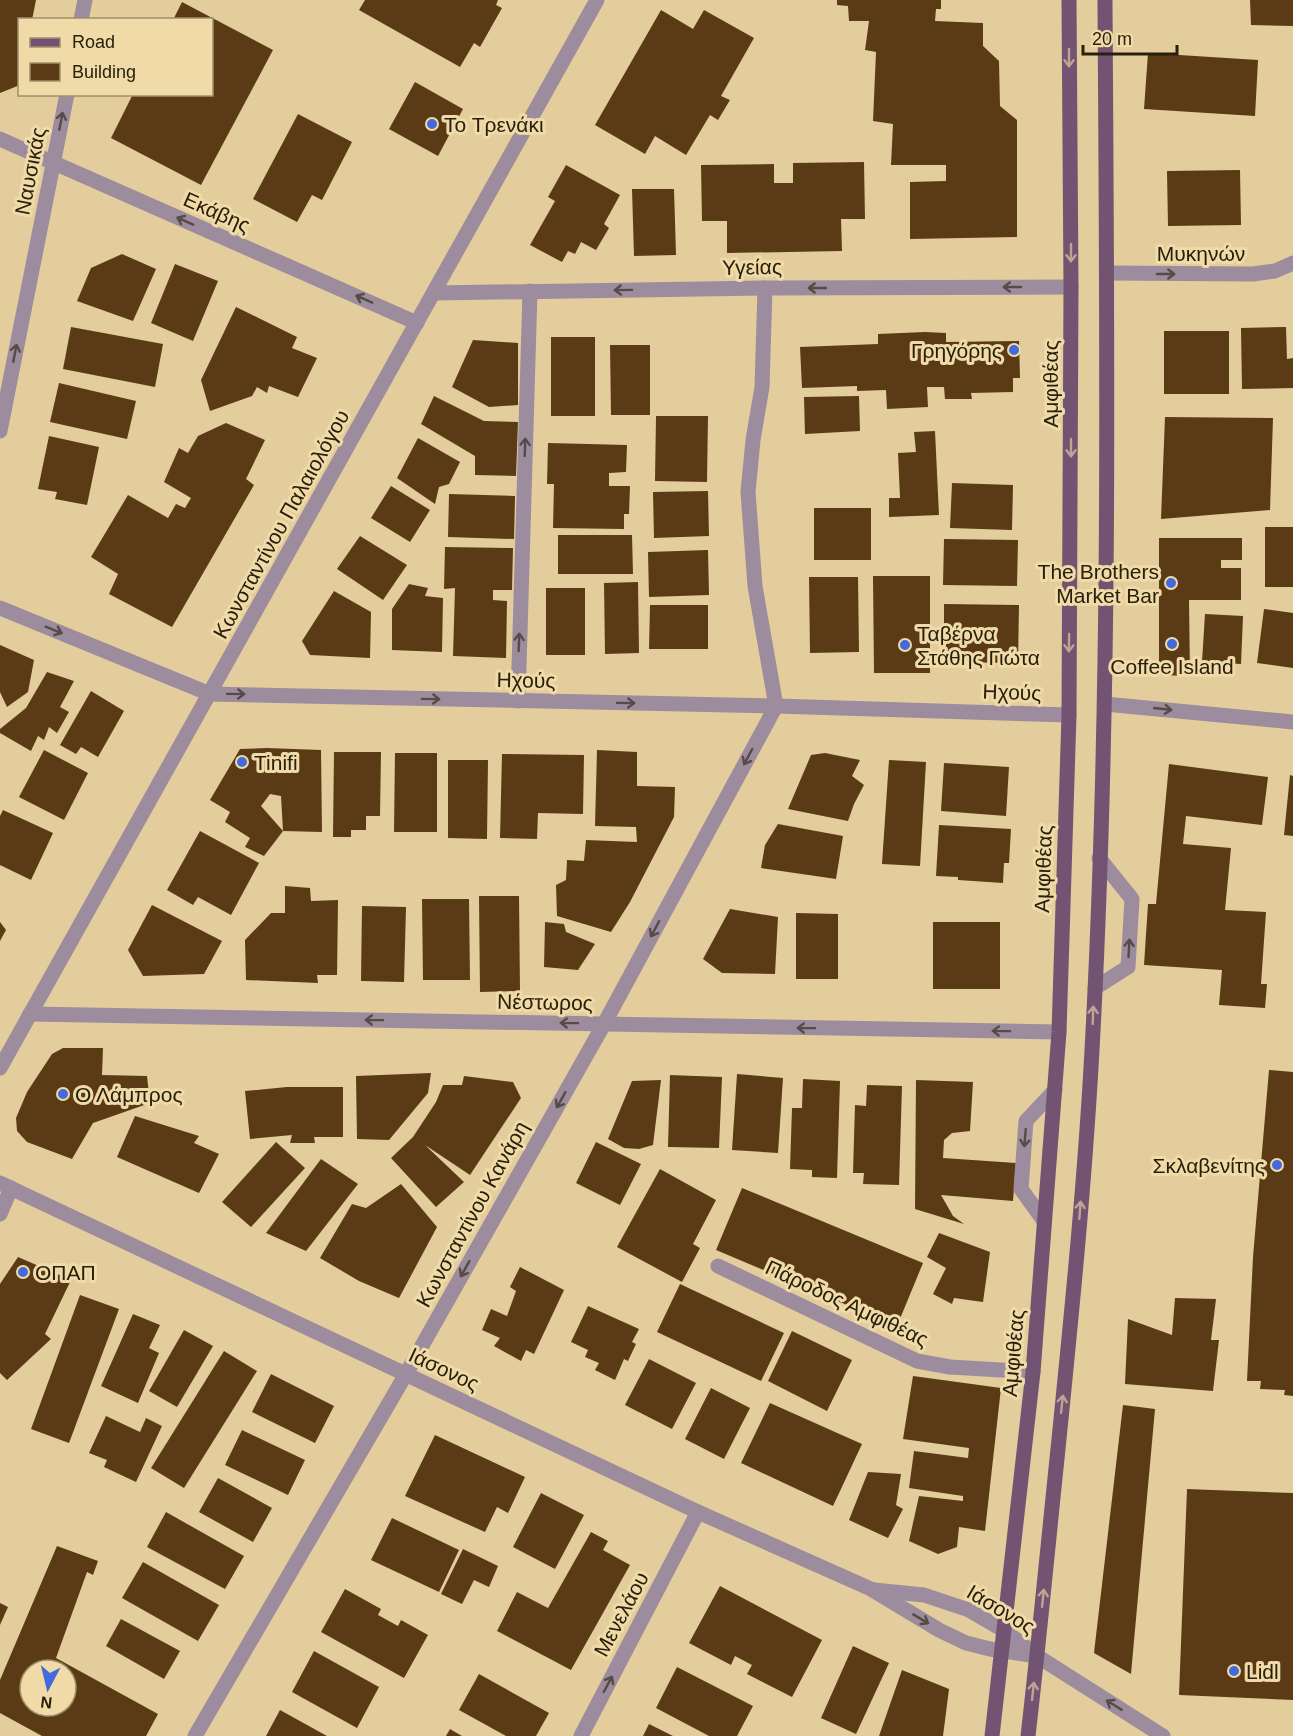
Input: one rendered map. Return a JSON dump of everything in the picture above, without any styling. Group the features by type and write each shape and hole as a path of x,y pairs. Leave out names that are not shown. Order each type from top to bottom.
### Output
{"main road":[{"name":"Αμφιθέας","path":"992,1736 1033,1372 1059,1032 1069,715 1071,287 1069,0"},
{"path":"1028,1736 1072,1307 1095,988 1105,704 1106,1"}],"street":[{"path":"81,18 85,0"},
{"name":"Κωνσταντίνου Παλαιολόγου","path":"0,1068 597,0"},
{"name":"Ναυσικάς","path":"0,431 66,96"},
{"name":"Εκάβης","path":"0,139 417,323"},
{"name":"Μυκηνών","path":"1107,273 1253,274 1275,271 1293,262"},
{"name":"Υγείας","path":"434,293 765,288 1071,287"},
{"path":"765,288 762,387 753,440 748,492 755,586 776,706"},
{"path":"518,701 530,291"},
{"name":"Ηχούς","path":"0,608 210,694 776,706 1069,715"},
{"path":"1105,704 1293,722"},
{"name":"Κωνσταντίνου Κανάρη","path":"195,1736 406,1374 604,1024 776,706"},
{"path":"1095,988 1128,967 1132,899 1100,858"},
{"name":"Νέστωρος","path":"30,1014 1059,1032"},
{"path":"1044,1221 1021,1190 1026,1121 1055,1090"},
{"path":"0,1214 6,1186"},
{"name":"Ιάσονος","path":"6,1186 698,1512 871,1589 939,1630 966,1643 1037,1656"},
{"name":"Πάροδος Αμφιθέας","path":"718,1266 917,1361 950,1366 1033,1372"},
{"name":"Μενελάου","path":"581,1736 698,1512"},
{"name":"Ιάσονος","path":"871,1589 902,1592 941,1600 969,1610 1005,1631 1037,1656 1163,1736"}],"building":[{"path":"0,0 36,0 32,18 18,18 18,86 0,93"},
{"path":"365,0 498,0 496,5 502,8 480,47 474,43 460,67 359,10"},
{"path":"837,0 941,0 941,9 936,9 935,21 983,23 983,46 999,61 1000,106 1017,120 1017,237 910,239 910,182 946,181 946,165 891,165 893,124 873,121 876,52 865,50 869,21 849,21 848,6 837,5"},
{"path":"1250,0 1293,0 1293,26 1251,25"},
{"path":"182,2 212,18 174,18"},
{"path":"661,10 693,29 704,10 754,38 721,96 730,100 718,120 710,115 686,155 655,136 645,154 595,125"},
{"path":"213,18 273,50 201,185 111,138 132,96 213,96"},
{"path":"1148,53 1258,60 1255,116 1144,109"},
{"path":"415,82 463,109 438,156 389,129"},
{"path":"298,114 352,142 322,200 312,195 297,222 253,199"},
{"path":"864,162 865,219 841,219 842,251 727,253 727,221 702,221 701,165 774,164 774,183 793,183 793,163"},
{"path":"566,165 620,195 604,224 609,228 596,250 581,242 575,254 568,251 562,262 530,245 555,201 548,197"},
{"path":"1240,170 1241,225 1168,226 1167,171"},
{"path":"632,189 674,189 676,255 634,256"},
{"path":"122,254 156,269 133,321 77,301 91,268"},
{"path":"175,264 218,281 193,341 151,323"},
{"path":"236,307 297,337 292,348 317,358 298,397 269,386 267,393 257,387 252,396 210,411 201,380"},
{"path":"71,327 163,344 155,387 63,369"},
{"path":"1286,327 1287,359 1293,358 1293,388 1242,389 1241,328"},
{"path":"1164,331 1229,331 1229,394 1164,394"},
{"path":"946,333 946,342 1019,341 1020,378 1013,378 1013,392 971,393 972,399 945,399 944,387 927,387 928,407 887,409 886,390 857,391 857,386 802,388 800,347 878,344 878,334"},
{"path":"551,337 595,337 595,416 551,416"},
{"path":"473,340 518,343 518,405 489,407 452,387"},
{"path":"610,345 650,345 650,415 611,415"},
{"path":"59,383 136,401 127,439 50,422"},
{"path":"434,396 484,421 518,422 516,476 475,475 475,456 421,424"},
{"path":"859,396 860,431 805,434 804,397"},
{"path":"656,416 708,416 707,482 655,481"},
{"path":"1165,417 1273,418 1270,510 1161,519"},
{"path":"226,423 265,440 246,479 254,485 172,627 109,594 118,574 91,557 128,495 168,518 176,504 185,508 191,498 164,482 179,448 188,453 198,436"},
{"path":"935,431 939,515 889,517 889,498 900,498 898,453 916,452 914,432"},
{"path":"49,436 99,447 87,505 55,499 57,492 38,489"},
{"path":"418,438 460,462 449,484 439,487 435,504 397,478"},
{"path":"548,443 627,445 626,472 609,473 609,486 630,486 629,514 624,514 624,529 553,528 554,484 547,484"},
{"path":"952,483 1013,485 1012,530 950,528"},
{"path":"391,486 430,510 410,542 371,518"},
{"path":"708,491 709,536 654,538 653,492"},
{"path":"449,494 515,496 514,539 448,537"},
{"path":"814,508 871,508 871,560 814,560"},
{"path":"1265,527 1293,527 1293,587 1265,587"},
{"path":"558,535 632,535 633,574 558,574"},
{"path":"360,536 407,565 383,600 337,569"},
{"path":"1159,538 1242,538 1242,560 1221,560 1221,568 1241,568 1241,600 1189,600 1190,676 1159,675"},
{"path":"944,539 1018,540 1017,586 943,585"},
{"path":"445,547 513,548 512,590 493,590 493,600 507,601 506,658 453,656 455,588 444,589"},
{"path":"708,550 709,595 649,597 648,552"},
{"path":"873,576 930,576 930,673 874,673"},
{"path":"809,577 858,577 859,652 810,653"},
{"path":"638,582 639,653 605,654 604,583"},
{"path":"409,584 428,588 425,596 443,598 442,652 392,650 392,609"},
{"path":"546,588 585,588 585,655 546,655"},
{"path":"334,591 371,612 370,658 310,655 302,641"},
{"path":"944,604 1019,605 1018,663 944,662"},
{"path":"650,605 708,605 708,649 649,649"},
{"path":"1264,609 1293,613 1293,668 1257,663"},
{"path":"1205,614 1243,616 1241,664 1202,662"},
{"path":"0,645 34,660 28,692 7,707 0,692"},
{"path":"47,672 74,681 60,707 69,712 57,733 49,727 44,740 38,736 31,751 0,733 0,729 26,708"},
{"path":"91,691 124,711 98,757 81,747 76,754 60,745"},
{"path":"240,749 321,750 322,832 283,831 264,856 245,847 250,838 225,822 230,812 210,800","holes":["270,794 281,796 283,831 261,806"]},
{"path":"44,750 88,773 64,820 19,797"},
{"path":"597,750 637,752 637,786 675,787 674,817 630,902 611,932 557,916 556,885 566,880 567,860 584,861 586,840 637,842 636,827 595,826"},
{"path":"334,752 381,752 380,816 366,816 366,830 351,830 351,837 333,837"},
{"path":"395,753 437,753 437,832 394,832"},
{"path":"825,753 860,760 852,776 864,785 848,821 788,809 811,755"},
{"path":"502,754 584,755 583,814 538,813 537,839 500,838"},
{"path":"448,760 488,760 487,839 448,838"},
{"path":"889,760 926,762 920,866 882,864"},
{"path":"944,763 1009,767 1006,816 941,811"},
{"path":"1169,764 1268,777 1262,825 1186,816 1183,844 1231,848 1225,910 1266,912 1261,984 1267,984 1265,1008 1219,1005 1222,970 1144,965 1148,904 1156,904"},
{"path":"1290,775 1293,776 1293,836 1284,835"},
{"path":"3,810 53,833 31,880 0,865 0,816"},
{"path":"778,824 843,836 836,879 761,868 765,845"},
{"path":"939,825 1011,829 1009,863 1004,863 1003,883 936,876"},
{"path":"200,831 259,863 231,915 198,897 193,905 167,890"},
{"path":"285,886 310,888 311,901 338,900 337,975 317,975 318,983 246,980 245,940 271,913 285,913"},
{"path":"479,896 519,896 520,991 480,992"},
{"path":"422,899 469,899 470,980 423,980"},
{"path":"152,905 222,941 204,974 143,976 128,950"},
{"path":"362,906 406,907 404,982 361,981"},
{"path":"730,909 778,917 775,974 722,973 703,959"},
{"path":"796,913 838,914 838,979 796,979"},
{"path":"0,922 6,930 0,941"},
{"path":"545,922 564,924 566,932 595,944 578,970 544,967"},
{"path":"933,922 1000,922 1000,989 933,989"},
{"path":"63,1048 103,1048 102,1075 147,1076 150,1103 93,1123 72,1159 27,1142 17,1131 16,1118 27,1092 52,1054"},
{"name":"Σκλαβενίτης","path":"1269,1070 1293,1072 1293,1396 1284,1395 1285,1390 1260,1389 1261,1381 1247,1381 1253,1257"},
{"path":"431,1073 428,1093 389,1140 357,1139 356,1076"},
{"path":"737,1074 783,1078 778,1153 732,1150"},
{"path":"670,1075 722,1077 719,1148 668,1147"},
{"path":"464,1076 513,1082 521,1098 470,1175 425,1145 464,1182 436,1207 391,1158 413,1137 436,1102 443,1085 462,1085"},
{"path":"803,1079 840,1081 837,1178 812,1177 812,1170 790,1169 792,1108 802,1108"},
{"path":"661,1080 653,1145 639,1149 624,1148 608,1139 632,1081"},
{"path":"916,1080 973,1082 970,1131 952,1133 944,1140 943,1158 1016,1163 1013,1201 941,1195 953,1216 964,1224 915,1209"},
{"path":"867,1085 902,1086 899,1185 863,1184 864,1173 853,1173 855,1105 866,1106"},
{"path":"287,1087 343,1087 343,1137 314,1137 315,1143 290,1143 292,1135 250,1139 245,1091"},
{"path":"135,1116 199,1136 194,1143 219,1154 199,1193 117,1157"},
{"path":"276,1142 305,1168 251,1227 222,1202"},
{"path":"596,1142 641,1164 620,1205 576,1183"},
{"path":"321,1159 358,1184 306,1251 266,1233"},
{"path":"660,1169 716,1200 693,1244 700,1248 682,1282 617,1247"},
{"path":"401,1184 437,1227 399,1298 359,1281 320,1258 352,1204 366,1208"},
{"path":"742,1188 923,1263 897,1326 716,1250"},
{"path":"939,1233 990,1252 983,1302 954,1298 952,1304 933,1294 946,1268 927,1257"},
{"path":"18,1257 71,1280 45,1334 51,1339 7,1380 0,1373 0,1284"},
{"path":"520,1267 564,1290 534,1354 526,1350 521,1361 494,1346 500,1338 482,1330 491,1309 507,1316 516,1291 510,1287"},
{"path":"680,1284 784,1333 761,1381 657,1332"},
{"path":"80,1295 119,1309 69,1443 31,1429"},
{"path":"1175,1298 1216,1299 1211,1340 1219,1340 1213,1391 1125,1384 1128,1319 1172,1335"},
{"path":"588,1306 639,1329 632,1342 636,1344 628,1361 624,1359 615,1380 595,1370 599,1363 585,1357 588,1350 571,1342"},
{"path":"133,1314 160,1325 149,1348 159,1353 138,1403 101,1386"},
{"path":"184,1330 213,1346 177,1407 149,1391"},
{"path":"792,1331 852,1360 827,1411 768,1381"},
{"path":"224,1351 257,1371 184,1488 151,1468"},
{"path":"649,1359 696,1383 672,1429 625,1405"},
{"path":"271,1374 334,1406 315,1443 252,1412"},
{"path":"913,1376 1001,1388 985,1531 959,1527 957,1547 938,1554 909,1541 919,1496 963,1501 963,1496 909,1488 914,1451 968,1458 969,1448 903,1439"},
{"path":"711,1388 750,1408 724,1459 685,1439"},
{"path":"770,1403 862,1444 833,1506 741,1463"},
{"path":"1123,1405 1155,1409 1131,1674 1094,1653"},
{"path":"106,1416 140,1432 146,1418 162,1426 136,1482 104,1467 107,1460 89,1453"},
{"path":"242,1430 305,1460 288,1495 225,1465"},
{"path":"435,1435 525,1477 508,1513 497,1507 485,1532 405,1496"},
{"path":"868,1472 901,1474 896,1505 903,1509 888,1538 849,1520"},
{"path":"218,1478 272,1508 253,1542 199,1512"},
{"path":"1187,1489 1293,1493 1293,1700 1179,1695"},
{"path":"541,1493 584,1515 555,1569 513,1547"},
{"path":"166,1512 244,1556 225,1589 147,1547"},
{"path":"392,1518 459,1550 439,1592 371,1560"},
{"path":"591,1532 608,1541 603,1550 630,1565 571,1670 497,1631 517,1592 548,1608"},
{"path":"57,1546 98,1561 93,1575 87,1572 56,1658 18,1658 18,1718 78,1718 78,1670 158,1714 146,1736 42,1736 0,1713 0,1680"},
{"path":"463,1549 498,1566 489,1587 474,1580 462,1604 441,1594"},
{"path":"143,1562 219,1605 198,1641 122,1598"},
{"path":"720,1586 822,1640 792,1697 747,1674 752,1665 735,1656 731,1665 689,1643"},
{"path":"345,1589 381,1609 378,1615 398,1626 401,1620 428,1635 404,1678 321,1632"},
{"path":"0,1603 8,1607 0,1625"},
{"path":"121,1619 180,1651 164,1679 106,1646"},
{"path":"853,1646 889,1663 856,1734 821,1718"},
{"path":"314,1651 379,1687 357,1728 292,1692"},
{"path":"677,1667 753,1706 737,1736 709,1736 656,1708"},
{"path":"902,1670 949,1689 943,1736 879,1736"},
{"path":"479,1674 549,1713 536,1736 506,1736 459,1710"},
{"path":"280,1710 327,1736 266,1736"},
{"path":"649,1724 673,1736 643,1736"},
{"path":"450,1729 462,1736 446,1736"}],"place":[{"name":"Το Τρενάκι","path":"432,124"},
{"name":"Γρηγόρης","path":"1014,350"},
{"name":"The Brothers Market Bar","path":"1171,583"},
{"name":"Coffee Island","path":"1172,644"},
{"name":"Ταβέρνα Στάθης Γιώτα","path":"905,645"},
{"name":"Tinifi","path":"242,762"},
{"name":"Ο Λάμπρος","path":"63,1094"},
{"name":"Σκλαβενίτης","path":"1277,1165"},
{"name":"ΟΠΑΠ","path":"23,1272"},
{"name":"Lidl","path":"1234,1671"}]}
